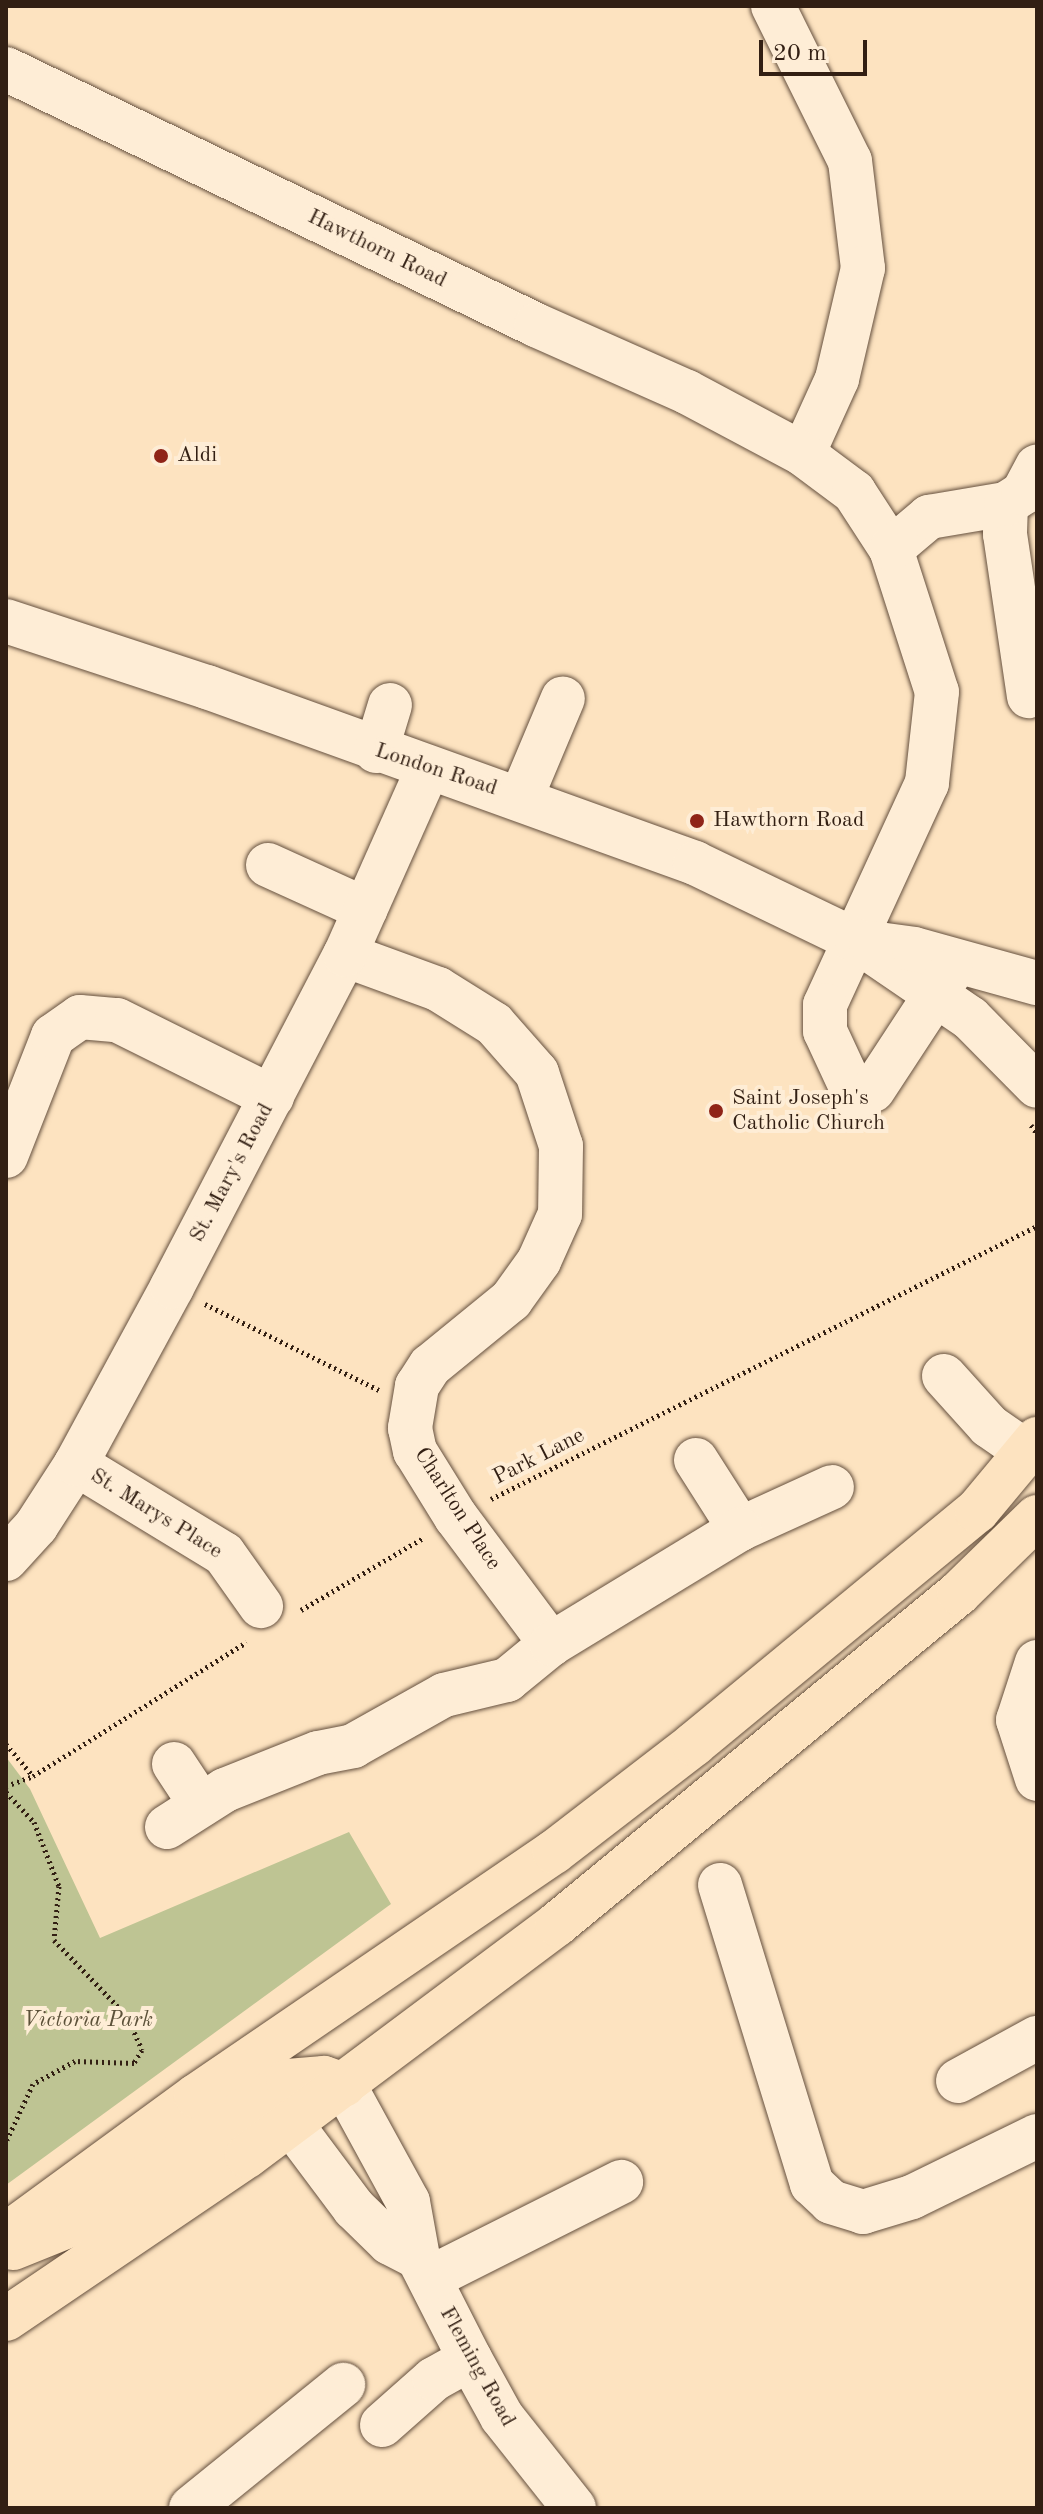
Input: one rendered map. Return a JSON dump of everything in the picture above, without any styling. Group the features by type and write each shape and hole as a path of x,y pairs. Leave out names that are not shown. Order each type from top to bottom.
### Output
{"highway":[{"path":"6,2319 267,2093 554,1852 694,1744 977,1511 1032,1446"},
{"path":"6,2235 267,2093 344,2085 557,1924 959,1593 1037,1517"},
{"path":"6,2251 80,2221 267,2093"}],"street":[{"path":"773,6 850,161 863,268 837,379 803,454"},
{"name":"Hawthorn Road","path":"6,69 536,325 687,392 803,454 854,492 891,549 937,692 927,783 825,1005 825,1031 865,1095 946,979"},
{"path":"1029,696 1016,525 1023,493 1037,467"},
{"path":"891,549 929,517 1016,525"},
{"name":"London Road","path":"6,621 207,687 376,751 521,798 695,863 857,941 914,949 946,979 1037,1086"},
{"path":"521,798 563,698"},
{"path":"376,751 390,705"},
{"name":"St. Mary's Road","path":"6,1559 36,1526 76,1464 172,1287 345,955 428,769"},
{"path":"268,865 365,909"},
{"name":"Charlton Place","path":"345,955 438,989 494,1024 537,1073 561,1146 560,1214 539,1261 511,1300 430,1366 417,1386 412,1406 415,1451 456,1517 551,1644"},
{"name":"London Road","path":"946,979 1037,983"},
{"path":"6,1156 53,1036 80,1017 117,1020 272,1097"},
{"path":"944,1376 989,1426 1032,1446"},
{"path":"696,1460 740,1529"},
{"name":"St. Marys Place","path":"76,1464 224,1554 272,1618"},
{"path":"174,1764 184,1816 238,1784 318,1753 353,1746 444,1695 507,1680 551,1644 740,1529 832,1487"},
{"path":"1037,1662 1018,1720 1037,1779"},
{"path":"720,1885 812,2184 831,2202 863,2212 900,2201 1037,2136"},
{"path":"958,2081 1037,2038"},
{"name":"Fleming Road","path":"344,2085 408,2202 424,2268 470,2359 502,2417 574,2508"},
{"path":"267,2093 372,2227 424,2268 621,2182"},
{"path":"382,2425 434,2379 470,2359"},
{"path":"191,2508 343,2385"}],"path":[{"name":"Park Lane","path":"6,1786 33,1776 272,1618 456,1517 1037,1226"},
{"path":"172,1287 412,1406"},
{"path":"6,1744 33,1776"},
{"path":"6,1792 34,1822 59,1886 54,1940 127,2016 142,2050 134,2063 75,2061 33,2084 6,2142"}],"green space":[{"name":"Victoria Park","path":"6,1757 30,1789 100,1938 349,1832 391,1904 6,2185"}],"place":[{"name":"Aldi","path":"161,456"},
{"name":"Hawthorn Road","path":"697,821"},
{"name":"Saint Joseph's Catholic Church","path":"716,1111"}]}
